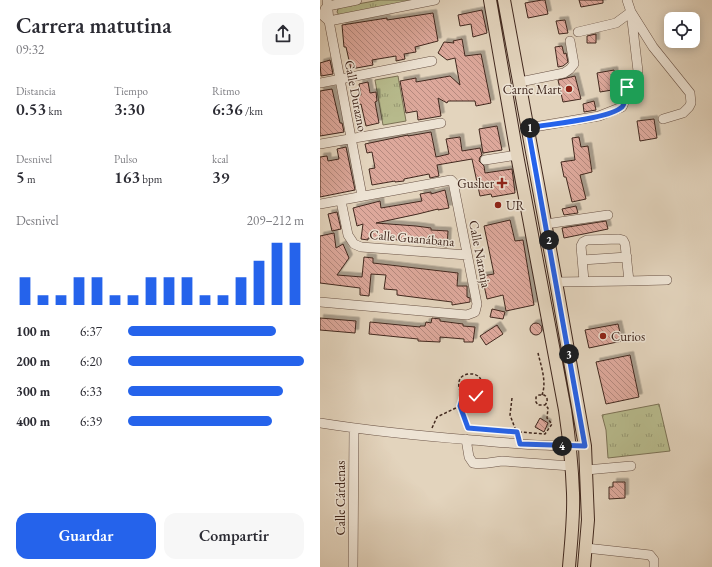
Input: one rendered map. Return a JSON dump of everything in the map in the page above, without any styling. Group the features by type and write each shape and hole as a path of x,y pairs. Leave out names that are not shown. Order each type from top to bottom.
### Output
{"main road":[{"path":"490,0 517,155 551,332 570,446 573,493 572,536 569,567"},
{"path":"504,0 546,224 585,446 588,520 584,567"}],"street":[{"path":"357,0 327,3 321,14 329,21 435,0"},
{"path":"528,128 599,116 622,107 625,100 627,87 637,76 638,72 631,12 627,0"},
{"name":"Calle Durazno","path":"327,3 329,21 362,196"},
{"path":"578,32 616,23 631,12"},
{"path":"631,12 653,47 690,93 690,107 683,113 663,119"},
{"path":"520,82 564,73 570,69 574,64 570,41"},
{"path":"320,83 432,61"},
{"path":"320,144 441,123"},
{"path":"485,160 517,155"},
{"name":"Calle Naranja","path":"320,204 451,180 453,182 477,304 475,312 467,315 320,302"},
{"name":"Calle Guanábana","path":"341,201 348,235 354,244 361,246 467,255"},
{"path":"546,224 608,214"},
{"path":"584,281 582,244 587,240 621,239 625,244 629,281"},
{"path":"582,260 627,257"},
{"path":"556,282 667,280"},
{"path":"320,423 421,436 466,440 520,444 585,446"},
{"name":"Calle Cárdenas","path":"353,567 354,428"},
{"path":"466,440 469,457 473,463 481,465 502,461 571,466"},
{"path":"586,470 631,466"},
{"path":"586,548 647,555 653,558 654,567"}],"path":[{"path":"538,353 544,382 542,395"},
{"path":"463,396 471,398 479,394 482,386 479,377 470,374 459,380 458,388 463,396 460,406 468,428 545,434 552,424 547,418 548,408 545,405 547,398 546,396 542,395 536,397 536,402 538,404 545,405"},
{"path":"512,398 510,415 520,444"},
{"path":"421,436 430,431 437,417 460,406"}],"green space":[{"path":"380,0 434,0 339,15 337,12 341,7"},
{"path":"398,76 406,121 383,125 375,80"},
{"path":"659,404 670,451 608,458 606,430 602,415"}],"building":[{"path":"545,0 548,14 528,18 525,3"},
{"path":"579,0 603,0 603,3 581,7"},
{"path":"482,10 487,33 473,37 471,24 460,26 458,15"},
{"path":"433,13 438,41 415,47 416,52 404,54 405,59 396,61 396,56 372,60 373,65 351,69 346,47 344,47 342,25"},
{"path":"565,20 568,33 559,34 556,21"},
{"path":"596,34 596,43 587,43 587,36"},
{"path":"462,39 465,56 481,54 491,103 476,106 475,101 448,101 447,103 438,98 441,116 418,120 417,111 406,113 400,81 416,78 416,82 450,76 460,85 455,58 447,60 438,53 444,42 454,43 453,41"},
{"path":"562,46 564,54 566,53 568,62 563,66 558,67 555,47"},
{"path":"330,60 333,74 321,76 320,63"},
{"path":"614,70 618,89 600,92 597,73"},
{"name":"Carne Mart","path":"575,76 581,99 563,102 558,80"},
{"path":"368,82 370,93 376,92 377,101 375,102 379,123 366,126 361,104 358,105 356,96 361,95 359,84"},
{"path":"332,89 340,123 342,123 344,132 320,136 320,91"},
{"path":"594,101 596,110 584,112 583,104"},
{"path":"654,119 657,138 640,141 637,121"},
{"path":"497,126 502,150 483,153 479,129"},
{"path":"431,132 436,157 449,154 446,139 460,137 462,151 480,148 482,155 479,161 484,166 485,173 512,169 515,193 492,197 491,194 480,196 472,159 437,165 439,176 430,178 429,174 404,179 404,181 372,185 369,169 375,168 372,152 367,153 365,144"},
{"path":"579,137 581,147 588,146 592,172 580,175 586,199 572,202 561,162 575,160 572,138"},
{"path":"346,147 355,190 320,197 320,157 327,156 328,161 339,159 337,149"},
{"path":"445,190 449,208 438,209 376,223 416,226 431,228 431,230 448,231 447,247 400,240 361,239 363,224 357,226 353,208 380,201 381,208 422,201 420,194 431,192 431,194"},
{"path":"576,206 578,213 564,215 562,209"},
{"path":"337,212 341,229 332,231 328,214"},
{"path":"510,220 515,241 523,240 534,305 506,311 503,295 487,299 482,276 494,274 484,226"},
{"path":"606,221 608,229 564,238 562,228"},
{"path":"334,233 336,248 343,244 349,258 337,275 362,277 364,257 373,258 373,263 458,273 457,286 467,286 467,297 470,298 470,302 452,305 452,302 397,295 397,290 384,289 386,275 371,274 369,296 360,295 360,288 320,283 320,236"},
{"path":"492,309 505,312 503,319 490,317"},
{"path":"320,318 356,321 355,333 320,330"},
{"path":"432,318 440,319 440,321 463,324 463,326 475,327 473,342 464,342 464,339 440,337 440,342 418,341 418,339 369,334 370,322 420,327 425,326 426,322 431,323"},
{"path":"536,323 540,325 542,329 540,333 536,335 532,333 530,329 532,325"},
{"name":"Curios","path":"618,324 622,341 589,348 585,330"},
{"path":"497,325 503,334 486,345 480,336"},
{"path":"630,355 639,397 606,404 596,362"},
{"path":"540,418 548,423 544,432 535,427"},
{"path":"613,482 625,482 625,498 609,499 609,487 613,487"}],"place":[{"name":"Carne Mart","path":"569,89"},
{"name":"Gusher","path":"502,183"},
{"name":"UR","path":"498,205"},
{"name":"Curios","path":"603,336"}],"route":[{"path":"476,396 471,398 463,396 460,406 468,428 517,432 520,444 585,446 528,128 614,112 624,104 627,87"}]}
